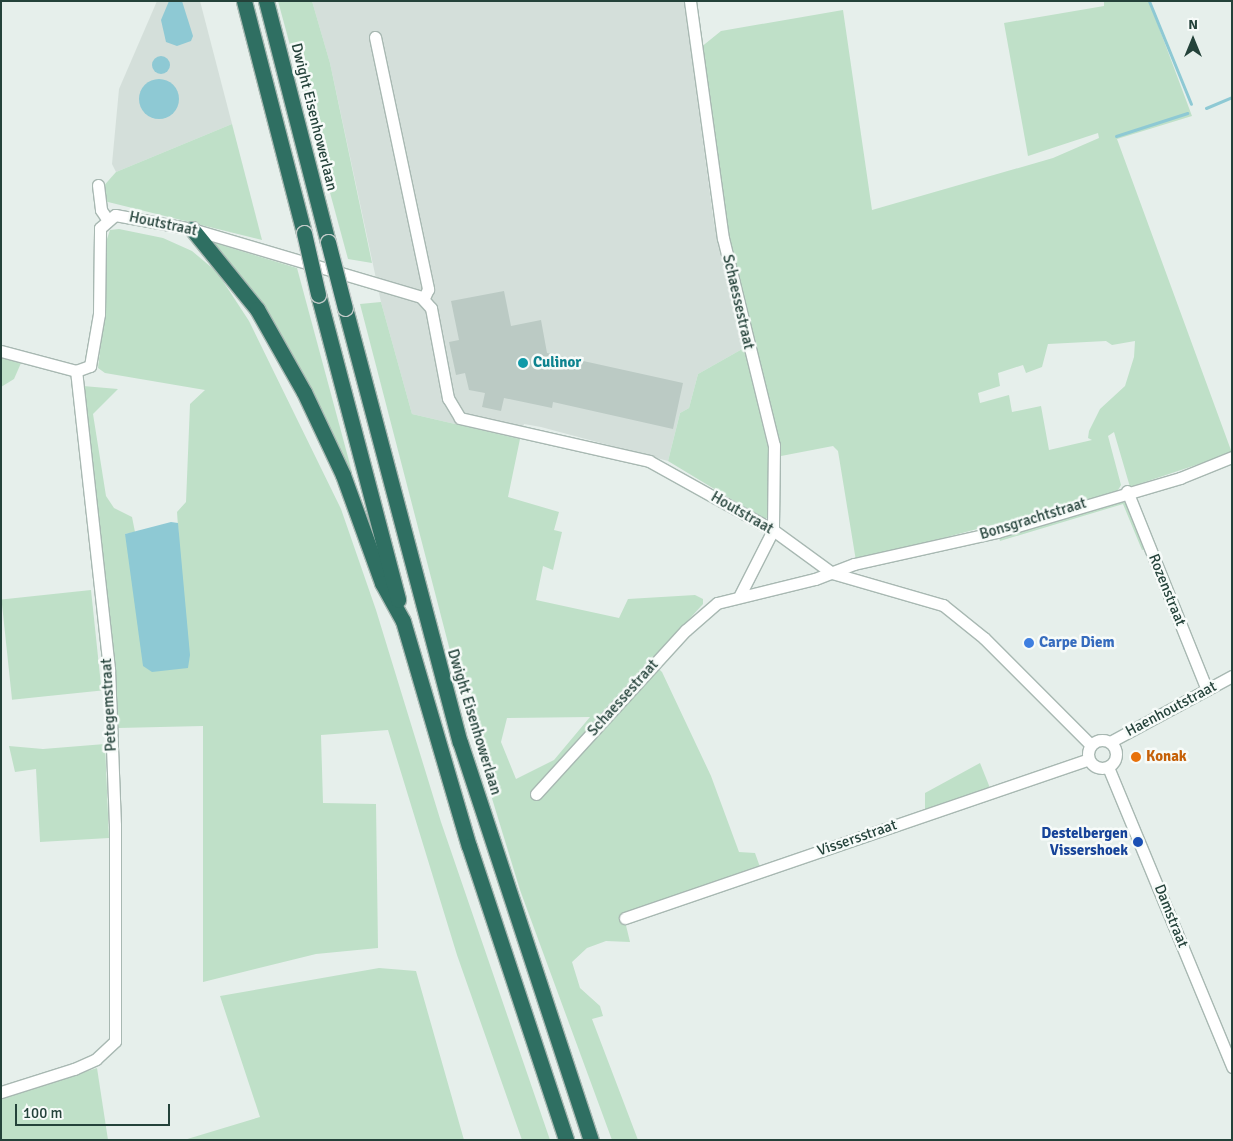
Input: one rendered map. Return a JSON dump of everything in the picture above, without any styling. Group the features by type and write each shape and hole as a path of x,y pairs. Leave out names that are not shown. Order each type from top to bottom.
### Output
{"highway":[{"path":"244,1 403,621 510,974 566,1140"},
{"name":"Dwight Eisenhowerlaan","path":"266,1 460,742 591,1140"},
{"path":"192,229 257,309 300,384 343,475 382,583 403,621"}],"street":[{"name":"Schaessestraat","path":"690,1 723,238 774,445 773,530 740,595"},
{"name":"Houtstraat","path":"375,38 428,290 424,298"},
{"path":"98,185 102,210 107,219"},
{"name":"Houtstraat","path":"76,371 84,371 93,360 99,306 99,236 107,219 121,215 192,229 424,298 432,313 450,407 460,418 649,461 773,530 832,573 925,598 956,613 1091,745"},
{"path":"1,351 76,371"},
{"name":"Petegemstraat","path":"1,1092 74,1069 96,1059 116,1041 115,825 109,669 76,371"},
{"name":"Bonsgrachtstraat","path":"832,573 854,564 997,532 1127,490 1180,478 1232,457"},
{"name":"Rozenstraat","path":"1127,490 1207,690"},
{"name":"Schaessestraat","path":"536,794 704,612 740,595 832,573"},
{"name":"Haenhoutstraat","path":"1110,742 1232,676"},
{"path":"1100,740 1110,742 1116,754 1108,767 1097,767 1089,759 1091,745 1100,740"},
{"name":"Vissersstraat","path":"625,918 1089,759"},
{"name":"Damstraat","path":"1108,767 1232,1067"}],"shaded area":[{"path":"157,1 200,1 232,124 116,172 112,164 119,89"},
{"path":"312,1 684,1 714,223 744,348 698,374 689,408 680,413 668,461 541,427 524,424 520,439 412,414 381,302 330,63"}],"green space":[{"path":"278,1 312,1 330,63 372,263 348,259"},
{"path":"1104,1 1149,1 1192,116 1117,139 1232,453 1130,487 1114,432 1108,436 1121,485 1117,492 856,561 838,451 833,446 781,456 731,255 700,48 721,31 843,10 872,210 1053,158 1099,138 1098,133 1028,156 1004,23 1104,6","holes":["1106,341 1112,345 1135,341 1134,357 1125,386 1100,409 1089,431 1088,438 1092,440 1049,450 1041,406 1012,412 1009,395 980,403 978,393 1000,386 998,373 1023,365 1026,373 1042,367 1048,344"]},
{"path":"232,124 262,240 104,201 101,189 116,172"},
{"path":"119,229 163,238 192,251 217,272 249,321 341,509 376,610 441,822 550,1140 522,1140 457,955 388,730 321,735 323,803 376,804 378,948 316,954 203,982 203,726 118,728 83,386 118,389 93,414 106,496 114,508 132,517 135,532 125,534 188,668 177,512 186,502 190,404 205,390 105,373 98,368 105,307 105,245 110,230"},
{"path":"215,243 297,268 352,472 348,474 212,246"},
{"path":"381,302 412,414 520,439 508,497 559,512 554,530 562,532 553,570 543,566 536,600 619,618 628,599 695,595 703,599 703,604 651,661 662,672 711,776 739,852 755,853 760,867 623,913 630,942 606,941 587,948 572,962 580,988 600,1006 603,1016 592,1019 638,1140 612,1140 520,890 468,720 360,304","holes":["590,717 554,760 516,779 501,742 507,718"]},
{"path":"744,348 769,451 769,517 764,519 668,461 680,413 689,408 698,374"},
{"path":"1,358 21,363 14,379 1,387"},
{"path":"1125,499 1145,549 1142,550 1123,504 1000,541 998,535"},
{"path":"91,590 102,690 12,700 1,599"},
{"path":"105,744 109,838 40,842 36,769 15,772 9,746 43,749"},
{"path":"980,763 990,788 925,810 925,793"},
{"path":"379,968 416,971 464,1140 184,1140 260,1117 220,996"},
{"path":"97,1068 108,1140 1,1140 1,1098"}],"water":[{"path":"169,1 182,1 193,36 191,41 177,46 166,42 161,20"},
{"path":"157,56 165,56 170,61 168,72 157,74 152,69 152,61"},
{"path":"163,79 170,82 176,88 179,99 178,107 170,116 163,119 155,119 148,116 140,107 139,95 142,88 151,80"},
{"path":"171,522 178,523 190,655 188,668 152,672 143,666 125,534"}],"building":[{"name":"Culinor","path":"504,291 511,326 541,320 547,353 683,383 673,429 553,402 552,408 504,398 501,411 482,407 485,393 469,390 465,373 456,375 449,342 459,340 451,301"}],"waterway":[{"path":"1149,1 1191,104"},
{"path":"1206,108 1232,97"},
{"path":"1116,136 1187,113"}],"place":[{"name":"Culinor","path":"523,363"},
{"name":"Carpe Diem","path":"1029,643"},
{"name":"Konak","path":"1136,757"},
{"name":"Destelbergen Vissershoek","path":"1138,842"}]}
